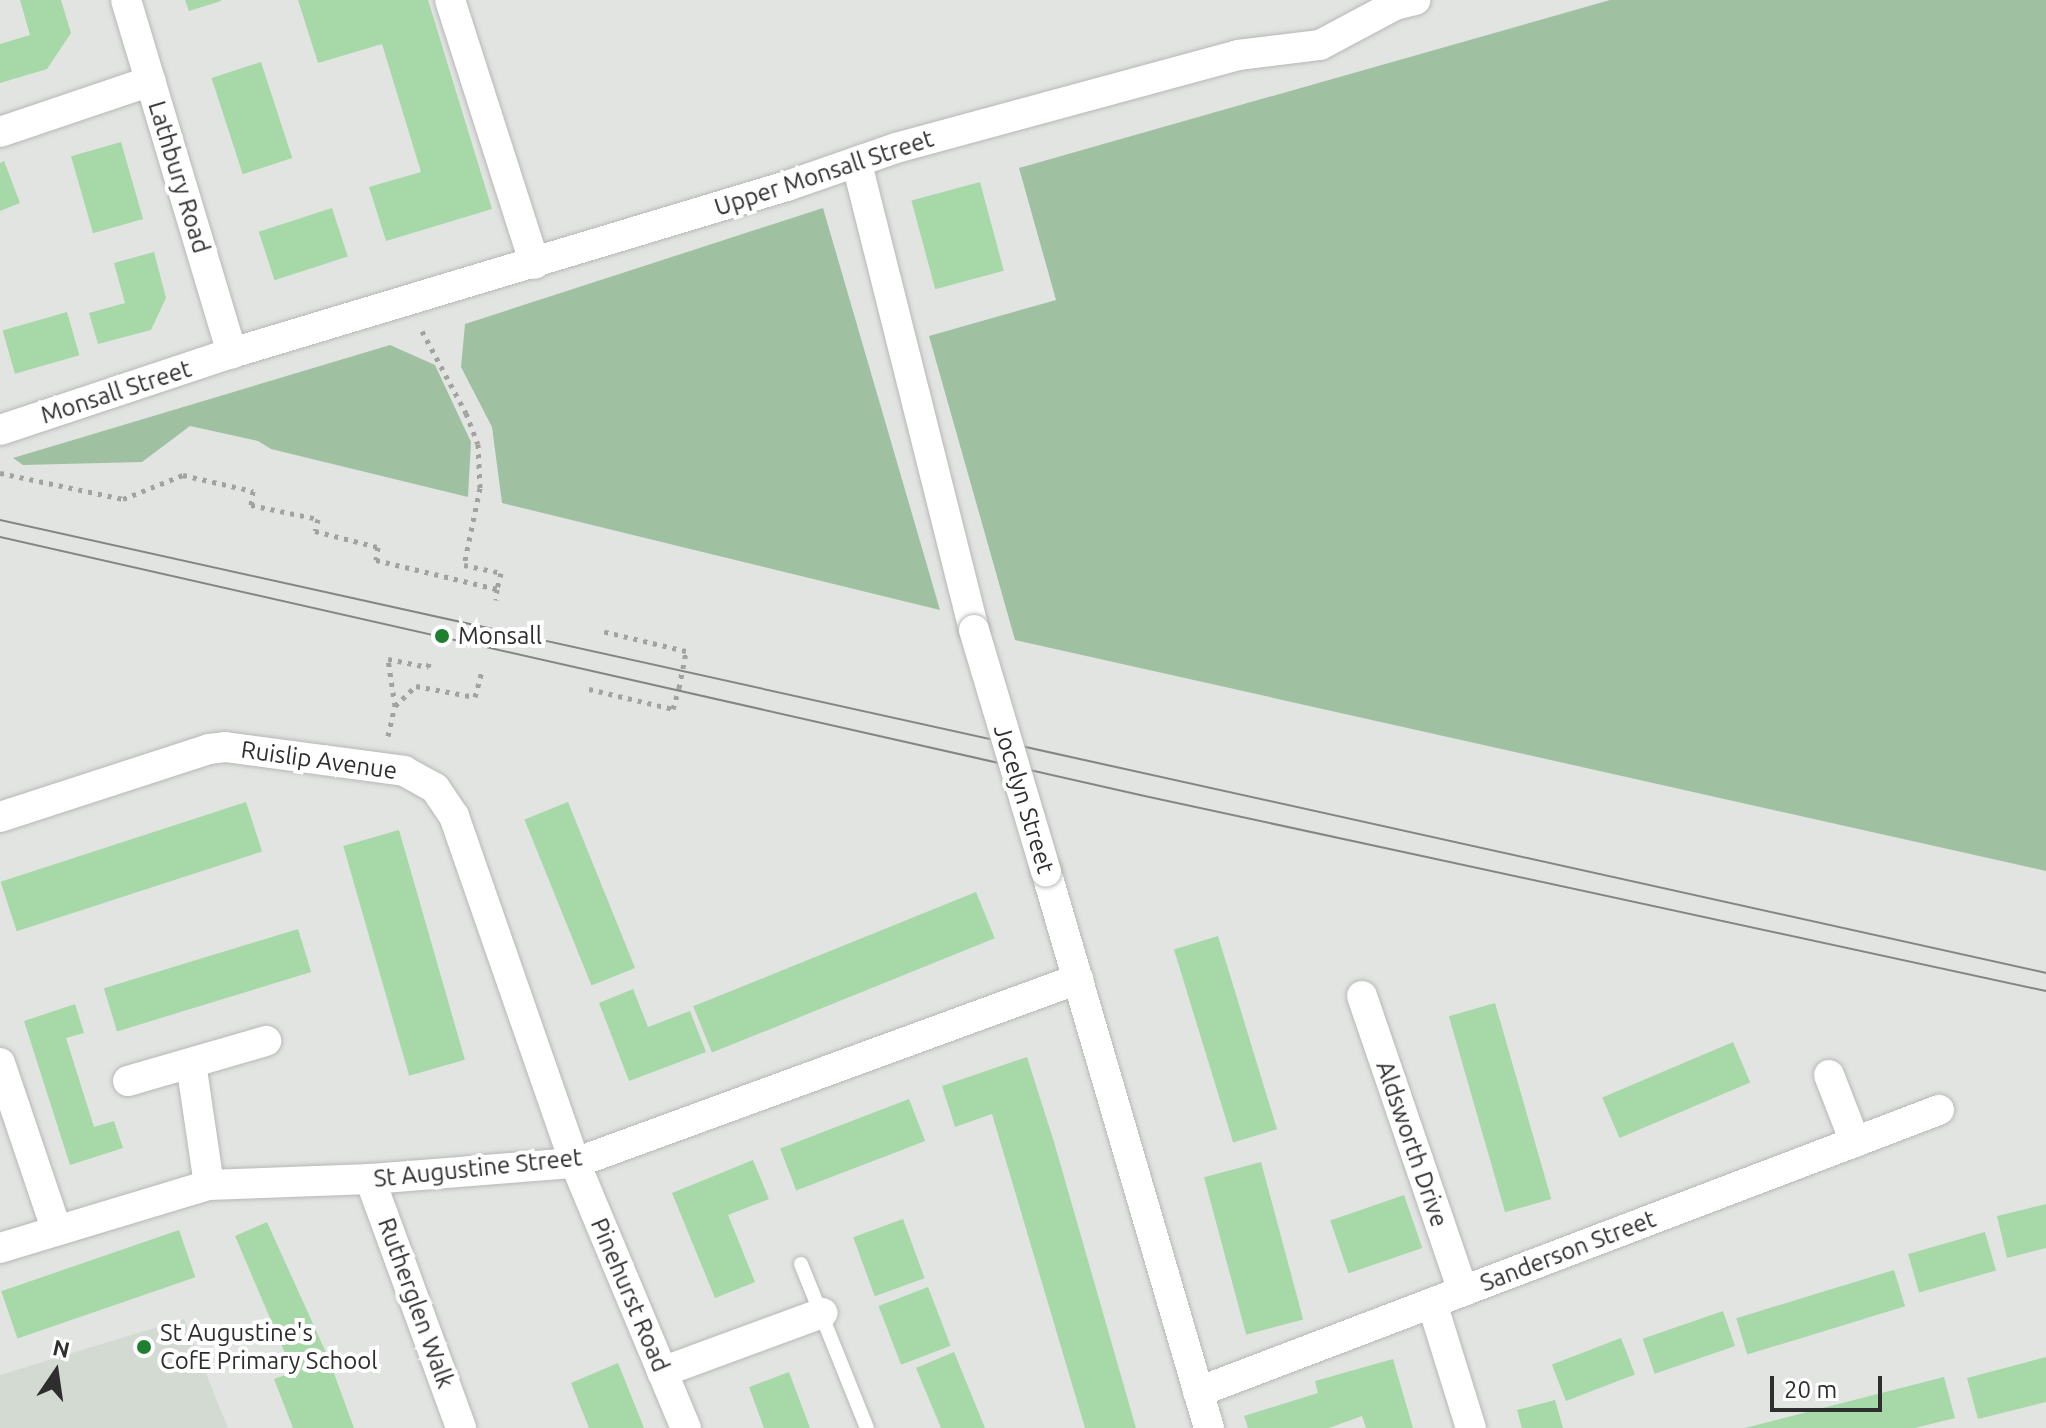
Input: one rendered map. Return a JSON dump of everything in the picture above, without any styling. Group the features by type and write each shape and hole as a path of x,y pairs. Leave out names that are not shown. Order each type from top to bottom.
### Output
{"street":[{"name":"Lathbury Road","path":"126,0 232,353"},
{"path":"450,0 535,264"},
{"name":"Upper Monsall Street","path":"232,353 535,264 857,164 896,148 1238,55 1320,45 1395,5 1415,0"},
{"path":"0,132 151,81"},
{"name":"Jocelyn Street","path":"857,164 974,630 1209,1428"},
{"name":"Monsall Street","path":"0,430 232,353"},
{"name":"Ruislip Avenue","path":"0,817 209,749 245,748 382,768 421,778 435,788 454,816 575,1163"},
{"name":"St Augustine Street","path":"0,1248 209,1185 370,1179 575,1163 1078,979"},
{"name":"Aldsworth Drive","path":"1362,996 1463,1291"},
{"path":"128,1081 266,1041"},
{"path":"0,1063 57,1231"},
{"path":"191,1063 209,1185"},
{"path":"1829,1075 1855,1142"},
{"name":"Sanderson Street","path":"1198,1392 1939,1110"},
{"name":"Pinehurst Road","path":"575,1163 686,1428"},
{"name":"Rutherglen Walk","path":"370,1179 461,1428"},
{"path":"1432,1303 1471,1428"},
{"path":"662,1372 822,1313"}],"lane":[{"path":"801,1264 867,1428"}],"path":[{"path":"406,302 466,413 478,444 480,488 464,565 501,573 496,600"},
{"path":"0,473 123,499 183,475 225,484 253,491 251,505 318,519 315,531 378,547 376,560 497,589"},
{"path":"589,689 673,709 679,688 686,651 602,631"},
{"path":"382,768 395,706 388,659 428,667 430,659"},
{"path":"395,706 416,686 475,697 482,671"}],"shaded area":[{"name":"St Augustine's CofE Primary School","path":"184,1319 228,1428 0,1428 0,1375"}],"green space":[{"path":"1610,0 2046,0 2046,871 1015,640 929,336 1056,300 1019,168"},
{"path":"823,208 940,610 502,503 492,427 461,367 465,324"},
{"path":"390,345 435,365 471,442 468,497 190,426 142,462 23,465 13,458"}],"building":[{"path":"20,0 61,0 71,33 47,69 0,83 0,44 30,35"},
{"path":"185,0 221,0 221,1 189,11"},
{"path":"298,0 428,0 492,209 386,241 369,187 421,172 382,44 318,63"},
{"path":"261,62 292,158 243,174 212,78"},
{"path":"121,142 143,219 93,233 71,156"},
{"path":"4,161 20,203 0,211 0,163"},
{"path":"980,182 1004,271 935,289 911,200"},
{"path":"332,208 348,257 275,280 259,232"},
{"path":"154,252 166,298 151,330 98,344 89,313 125,303 114,263"},
{"path":"67,312 79,355 15,374 3,330"},
{"path":"246,802 262,851 17,931 1,882"},
{"path":"568,802 635,968 591,986 524,820"},
{"path":"399,830 465,1060 409,1076 343,846"},
{"path":"976,892 995,938 712,1053 693,1006"},
{"path":"298,929 311,972 117,1031 104,988"},
{"path":"1218,936 1277,1129 1233,1143 1174,949"},
{"path":"633,989 648,1027 690,1011 706,1052 629,1081 599,1003"},
{"path":"1495,1003 1551,1199 1505,1212 1449,1016"},
{"path":"75,1004 84,1033 66,1038 94,1127 114,1121 123,1148 70,1165 24,1021"},
{"path":"1733,1042 1750,1083 1619,1138 1602,1097"},
{"path":"1027,1057 1136,1428 1085,1428 992,1114 955,1127 942,1086"},
{"path":"909,1099 925,1141 796,1190 780,1148"},
{"path":"753,1160 769,1199 728,1215 755,1282 715,1298 672,1193"},
{"path":"1261,1162 1303,1319 1246,1335 1204,1177"},
{"path":"1404,1195 1422,1248 1348,1273 1330,1220"},
{"path":"2046,1204 2046,1248 2007,1258 1997,1216"},
{"path":"903,1219 925,1278 875,1296 853,1237"},
{"path":"267,1222 328,1357 354,1428 293,1428 274,1379 293,1372 235,1236"},
{"path":"179,1230 195,1277 18,1338 1,1291"},
{"path":"1985,1232 1996,1270 1919,1293 1908,1254"},
{"path":"1894,1270 1905,1306 1747,1355 1736,1318"},
{"path":"928,1287 951,1346 901,1365 879,1306"},
{"path":"1723,1311 1735,1346 1655,1374 1643,1339"},
{"path":"1621,1338 1635,1374 1566,1401 1552,1365"},
{"path":"954,1352 985,1428 941,1428 916,1368"},
{"path":"2046,1357 2046,1402 1978,1419 1967,1378"},
{"path":"1393,1359 1413,1428 1366,1428 1362,1416 1329,1428 1248,1428 1244,1416 1318,1393 1315,1381"},
{"path":"618,1363 644,1428 589,1428 571,1383"},
{"path":"789,1372 810,1428 764,1428 749,1387"},
{"path":"1944,1377 1955,1418 1915,1428 1745,1428"},
{"path":"1555,1400 1563,1428 1522,1428 1517,1410"}],"tram line":[{"path":"0,520 2046,973"},
{"path":"0,537 1140,795 2046,991"}],"place":[{"name":"Monsall","path":"442,636"},
{"name":"St Augustine's CofE Primary School","path":"144,1347"}]}
